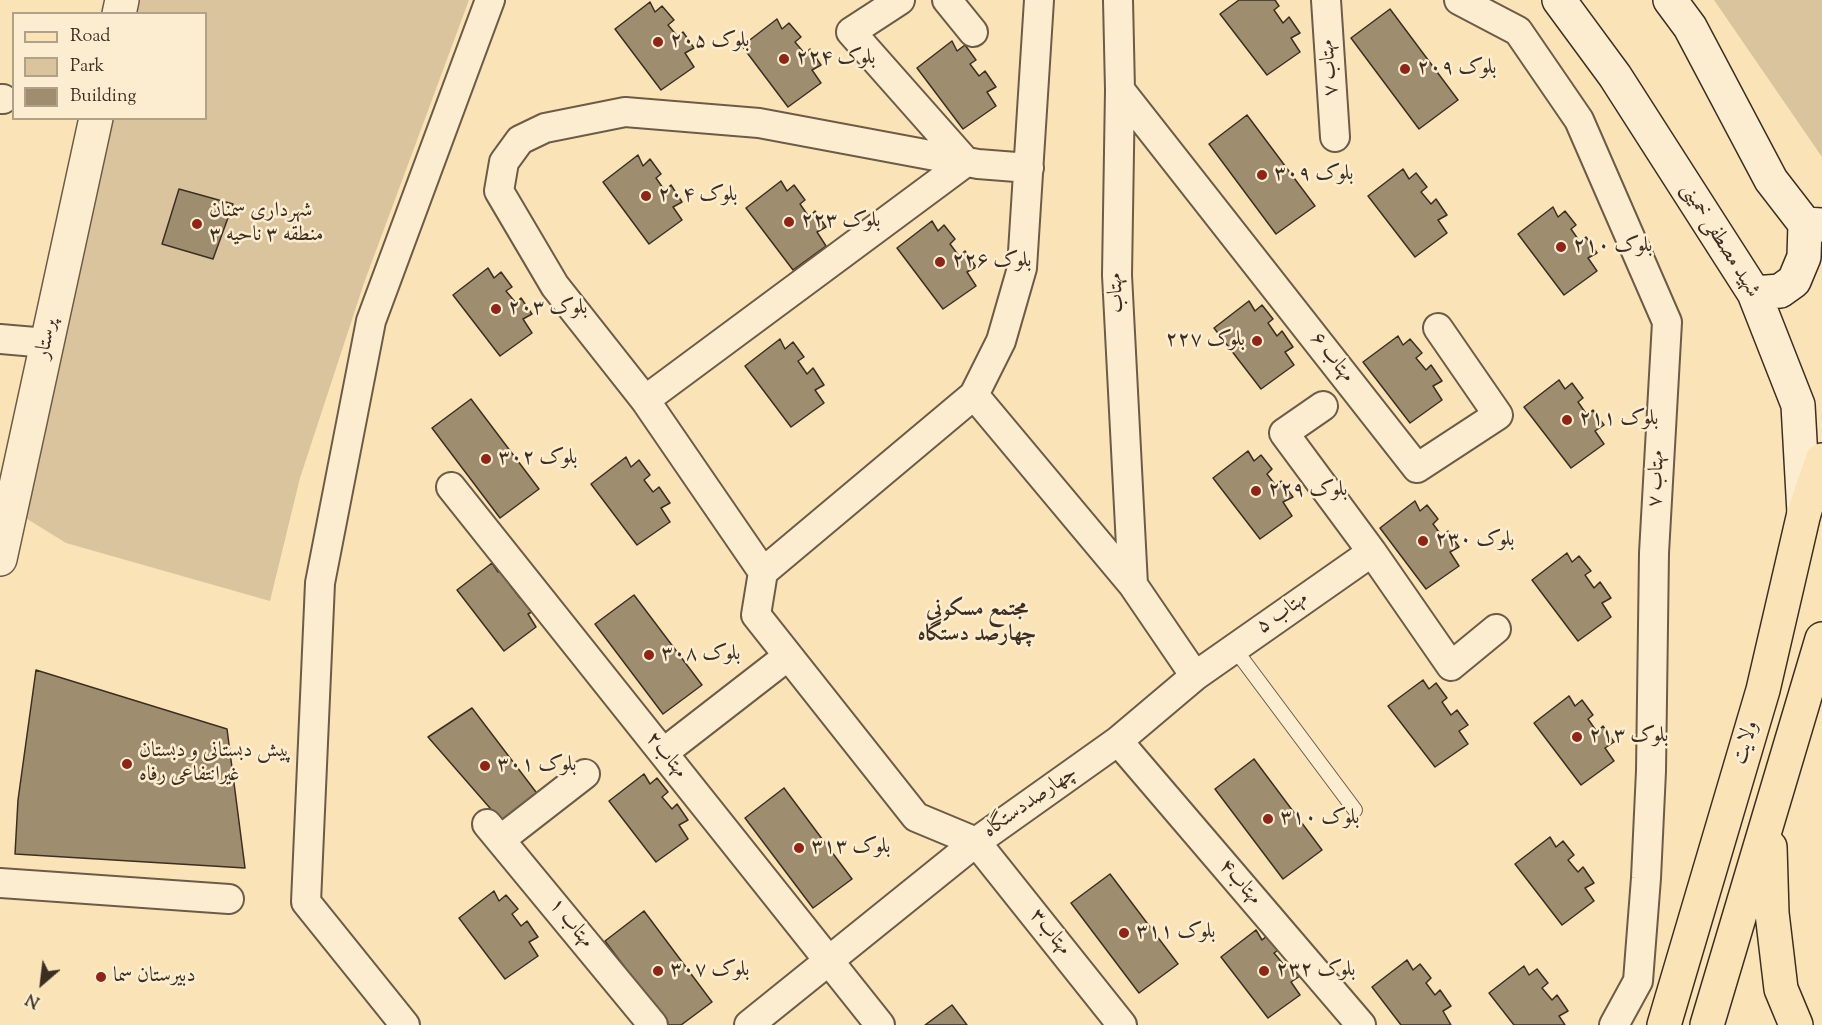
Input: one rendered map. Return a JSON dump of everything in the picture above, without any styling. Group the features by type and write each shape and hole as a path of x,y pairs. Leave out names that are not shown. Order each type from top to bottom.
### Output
{"main road":[{"name":"شهید مصطفی خمینی","path":"1559,0 1615,76 1754,293 1797,405 1804,513"},
{"path":"1670,0 1690,27 1771,180 1813,224 1800,271 1794,281 1780,291 1754,293"},
{"name":"پرستار","path":"0,559 96,120"},
{"name":"ولایت","path":"1664,1025 1763,690 1804,513 1822,460"},
{"name":"ولایت","path":"1707,1025 1822,639"},
{"path":"1769,822 1772,913 1781,989 1796,1025"},
{"path":"1651,1025 1675,987"}],"street":[{"path":"405,1025 306,902 320,583 371,321 490,0"},
{"path":"900,0 851,33 966,162"},
{"path":"946,0 973,32"},
{"path":"1029,168 966,162 759,123 625,112 545,128 520,140 504,162 499,191 555,286 645,400 763,572 974,394 1001,341 1022,268 1029,168 1039,0"},
{"name":"مهتاب","path":"1118,0 1120,90 1117,275 1133,585"},
{"name":"مهتاب ۷","path":"1326,0 1335,137"},
{"name":"مهتاب ۷","path":"1459,0 1518,31 1579,120 1667,322 1654,553 1651,771 1646,878 1638,981 1614,1025"},
{"name":"مهتاب ۶","path":"1120,90 1417,468 1498,415 1438,328"},
{"path":"645,400 966,162"},
{"path":"0,339 47,342"},
{"path":"974,394 1133,585 1195,676"},
{"path":"1323,406 1284,433 1372,552 1451,666 1496,629"},
{"name":"مهتاب۲","path":"451,487 880,1025"},
{"name":"مهتاب ۵","path":"1195,676 1372,552"},
{"name":"چهارصددستگاه","path":"763,572 756,615 788,656 916,817 976,842 1118,741 1195,676"},
{"path":"663,753 788,656"},
{"name":"مهتاب۴","path":"1118,741 1361,1025"},
{"name":"مهتاب ۱","path":"585,774 494,832 653,1025"},
{"path":"749,1025 976,842"},
{"name":"مهتاب۳","path":"976,842 1122,1025"},
{"path":"0,883 229,899"}],"lane":[{"path":"1234,648 1355,810"}],"green space":[{"path":"122,0 469,0 364,283 300,478 270,601 66,543 11,509 96,120 207,120 207,12 119,12"},
{"path":"1714,0 1822,0 1822,157"}],"building":[{"path":"1239,0 1275,0 1279,6 1274,10 1283,23 1289,17 1300,33 1291,38 1300,52 1267,75 1220,14"},
{"name":"بلوک ۲۰۵","path":"650,2 655,12 662,6 674,20 668,25 678,37 683,32 694,48 685,53 694,67 661,90 615,29"},
{"name":"بلوک ۲۰۹","path":"1390,9 1458,100 1419,129 1351,38"},
{"name":"بلوک ۲۲۴","path":"777,19 782,29 789,23 801,37 795,42 805,54 810,49 821,65 812,70 821,83 788,107 742,46"},
{"path":"952,41 957,51 965,45 976,60 970,64 979,76 985,71 996,87 987,92 996,106 963,129 917,68"},
{"name":"بلوک ۳۰۹","path":"1247,115 1315,206 1276,234 1209,144"},
{"name":"بلوک ۲۰۴","path":"638,155 643,166 650,159 661,174 656,178 665,191 671,185 682,202 673,207 682,220 649,244 603,182"},
{"path":"1403,169 1409,179 1416,173 1427,187 1421,192 1431,204 1436,199 1447,215 1438,220 1447,233 1415,257 1368,196"},
{"name":"بلوک ۲۲۳","path":"781,181 787,191 794,185 805,200 800,204 809,217 815,211 826,227 817,232 826,246 793,270 746,208"},
{"name":"شهرداری سمنان منطقه ۳ ناحیه ۳","path":"179,189 233,204 213,259 162,244"},
{"name":"بلوک ۲۱۰","path":"1553,207 1558,217 1565,211 1576,225 1571,229 1580,242 1586,237 1597,253 1588,258 1597,271 1564,295 1518,234"},
{"name":"بلوک ۲۲۶","path":"932,221 938,231 944,225 955,239 950,244 959,256 965,251 976,267 967,272 976,286 943,309 897,248"},
{"name":"بلوک ۲۰۳","path":"488,268 494,278 501,272 512,287 506,291 516,303 521,298 532,314 523,319 532,333 500,356 453,295"},
{"name":"بلوک ۲۲۷","path":"1249,301 1255,311 1262,305 1273,319 1268,323 1277,336 1282,331 1293,347 1285,352 1294,365 1261,389 1214,328"},
{"path":"1398,336 1403,345 1410,339 1422,353 1416,358 1426,370 1431,365 1442,381 1433,386 1442,400 1410,423 1363,362"},
{"path":"780,339 785,349 793,342 804,357 798,361 807,374 813,368 824,385 815,390 824,403 791,427 745,366"},
{"name":"بلوک ۲۱۱","path":"1559,380 1565,389 1572,383 1583,398 1578,402 1587,415 1593,410 1604,425 1595,431 1604,444 1571,468 1524,407"},
{"name":"بلوک ۳۰۲","path":"471,399 539,489 500,518 432,428"},
{"name":"بلوک ۲۲۹","path":"1248,451 1254,461 1261,455 1272,469 1267,474 1276,486 1281,481 1293,497 1283,502 1292,516 1260,539 1213,478"},
{"path":"626,457 631,467 639,460 650,475 644,480 653,492 659,487 670,503 661,508 670,522 637,545 591,484"},
{"name":"بلوک ۲۳۰","path":"1415,501 1420,511 1427,505 1438,519 1433,524 1442,536 1448,531 1459,547 1450,552 1459,566 1426,589 1380,528"},
{"path":"1567,553 1572,562 1579,556 1591,571 1585,575 1594,588 1600,582 1611,598 1602,603 1611,617 1578,641 1532,580"},
{"path":"492,563 498,572 505,566 516,581 510,585 520,598 525,592 537,609 528,614 536,627 504,651 457,590"},
{"name":"بلوک ۳۰۸","path":"634,595 702,685 663,714 595,624"},
{"name":"پیش دبستانی و دبستان غیرانتفاعی رفاه","path":"36,670 227,729 245,868 15,854 18,800"},
{"path":"1423,680 1429,689 1436,683 1447,698 1442,702 1451,715 1457,710 1468,725 1459,731 1468,744 1435,767 1388,706"},
{"name":"بلوک ۲۱۳","path":"1569,696 1575,706 1582,700 1593,715 1588,719 1597,732 1603,726 1614,742 1605,748 1614,761 1581,785 1534,723"},
{"name":"بلوک ۳۰۱","path":"472,708 539,796 503,823 428,737"},
{"name":"بلوک ۳۱۰","path":"1254,759 1322,850 1283,879 1215,789"},
{"path":"644,774 650,784 657,778 668,792 662,797 672,809 677,804 688,820 679,825 688,839 656,862 609,801"},
{"name":"بلوک ۳۱۳","path":"784,788 852,879 813,908 745,818"},
{"path":"1550,837 1556,847 1563,841 1574,855 1568,860 1578,872 1583,867 1594,883 1585,888 1594,901 1562,925 1515,864"},
{"name":"بلوک ۳۱۱","path":"1110,874 1178,964 1139,993 1071,903"},
{"path":"494,891 499,901 506,895 518,909 512,914 521,926 527,921 538,937 529,942 538,956 505,979 459,918"},
{"name":"بلوک ۳۰۷","path":"644,911 712,1002 681,1025 668,1025 605,941"},
{"name":"بلوک ۲۳۲","path":"1256,930 1262,940 1269,934 1280,949 1274,953 1284,965 1289,960 1300,976 1291,982 1300,995 1268,1018 1221,957"},
{"path":"1407,960 1413,970 1420,964 1431,978 1426,983 1435,995 1440,990 1451,1006 1443,1011 1451,1025 1401,1025 1372,987"},
{"path":"1524,966 1529,975 1537,969 1548,983 1542,988 1552,1000 1557,995 1568,1011 1559,1016 1565,1025 1514,1025 1489,993"},
{"path":"952,1005 967,1025 925,1025"}],"place":[{"name":"بلوک ۲۰۵","path":"658,42"},
{"name":"بلوک ۲۲۴","path":"784,59"},
{"name":"بلوک ۲۰۹","path":"1405,69"},
{"name":"بلوک ۳۰۹","path":"1262,175"},
{"name":"بلوک ۲۰۴","path":"646,196"},
{"name":"بلوک ۲۲۳","path":"789,222"},
{"name":"شهرداری سمنان منطقه ۳ ناحیه ۳","path":"197,224"},
{"name":"بلوک ۲۱۰","path":"1561,247"},
{"name":"بلوک ۲۲۶","path":"940,262"},
{"name":"بلوک ۲۰۳","path":"496,309"},
{"name":"بلوک ۲۲۷","path":"1257,341"},
{"name":"بلوک ۲۱۱","path":"1567,420"},
{"name":"بلوک ۳۰۲","path":"486,459"},
{"name":"بلوک ۲۲۹","path":"1256,491"},
{"name":"بلوک ۲۳۰","path":"1423,541"},
{"name":"بلوک ۳۰۸","path":"649,655"},
{"name":"بلوک ۲۱۳","path":"1577,737"},
{"name":"پیش دبستانی و دبستان غیرانتفاعی رفاه","path":"127,764"},
{"name":"بلوک ۳۰۱","path":"485,766"},
{"name":"بلوک ۳۱۰","path":"1268,819"},
{"name":"بلوک ۳۱۳","path":"799,848"},
{"name":"بلوک ۳۱۱","path":"1124,933"},
{"name":"بلوک ۳۰۷","path":"658,971"},
{"name":"بلوک ۲۳۲","path":"1264,971"},
{"name":"دبیرستان سما","path":"101,977"}],"district":[{"name":"مجتمع مسکونی چهارصد دستگاه","path":"977,624"}]}
